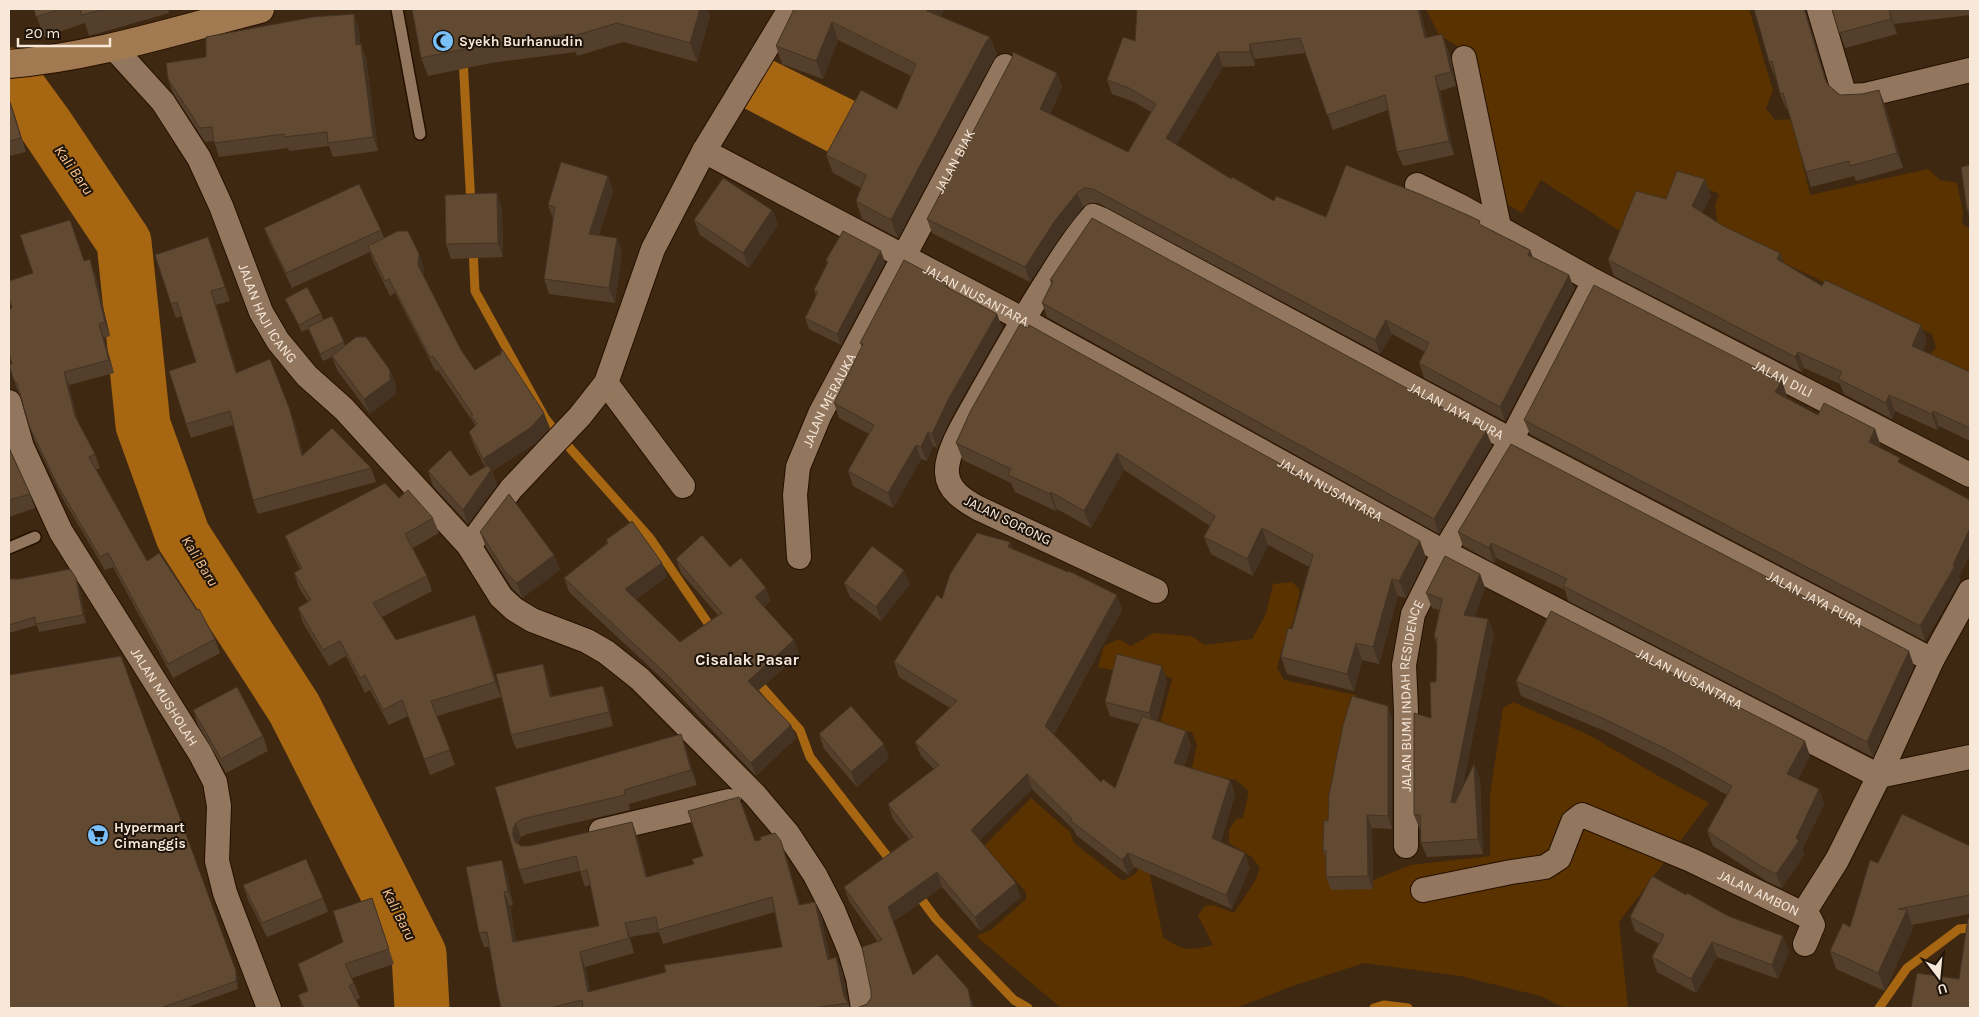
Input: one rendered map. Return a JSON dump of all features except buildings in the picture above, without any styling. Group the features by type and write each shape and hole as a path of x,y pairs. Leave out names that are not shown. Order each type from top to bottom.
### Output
{"main road":[{"path":"9,64 44,61 113,47 260,9"}],"street":[{"path":"469,546 511,489 580,416 606,383 653,249 704,150 790,9"},
{"path":"1819,9 1844,90 1849,96 1866,95 1970,70"},
{"name":"JALAN HAJI ICANG","path":"113,47 164,102 199,158 221,206 261,312 278,341 307,376 344,409 469,546 501,597 514,609 532,620 587,641 606,652 640,679 755,795 788,834 815,875 833,910 850,951 858,978 863,1008"},
{"path":"1464,58 1498,228"},
{"name":"JALAN BIAK","path":"903,255 1005,66"},
{"name":"JALAN NUSANTARA","path":"704,150 1022,319 1444,552 1879,776"},
{"name":"JALAN DILI","path":"1417,185 1594,280 1970,475"},
{"name":"JALAN JAYA PURA","path":"1022,319 1078,233 1094,216 1511,440 1932,660"},
{"name":"JALAN MERAUKA","path":"799,557 795,496 798,467 820,414 903,255"},
{"path":"1444,552 1511,440 1594,280"},
{"name":"JALAN SORONG","path":"1022,319 963,427 947,461 946,475 951,487 960,497 978,508 1156,591"},
{"path":"606,383 683,486"},
{"name":"JALAN MUSHOLAH","path":"9,402 22,447 60,532 200,753 215,782 219,806 218,861 225,893 268,1008"},
{"name":"JALAN BUMI INDAH RESIDENCE","path":"1406,846 1406,710 1404,665 1412,614 1444,552"},
{"name":"JALAN AMBON","path":"1423,890 1545,866 1559,858 1572,822 1582,815 1691,860 1803,914 1837,860 1879,776 1932,660 1970,591"},
{"path":"1879,776 1970,757"},
{"path":"578,836 755,795"},
{"path":"1803,914 1809,917 1813,925 1805,944"}],"lane":[{"path":"396,9 420,134"},
{"path":"9,548 35,537"}],"shaded area":[{"path":"1426,9 1749,9 1773,91 1766,108 1775,120 1792,119 1810,195 1928,169 1940,180 1957,183 1963,213 1962,224 1970,229 1970,381 1925,361 1936,347 1932,334 1718,231 1715,205 1719,194 1679,175 1666,203 1620,231 1541,180 1522,213 1480,189 1457,46 1439,35"},
{"path":"770,59 863,105 834,155 742,107"},
{"path":"1292,582 1300,590 1294,619 1282,649 1277,668 1284,680 1356,695 1350,722 1369,882 1410,865 1490,856 1490,795 1503,708 1513,702 1589,735 1660,777 1709,803 1619,922 1628,1008 1565,1008 1540,996 1460,976 1364,963 1287,988 1236,1008 1061,1008 976,936 991,930 1026,899 1026,892 984,846 1031,798 1070,832 1074,843 1123,881 1135,874 1139,868 1149,871 1163,937 1176,945 1192,949 1213,945 1198,915 1205,906 1213,905 1234,913 1255,881 1260,868 1252,857 1229,843 1229,830 1236,819 1243,818 1249,791 1236,780 1191,772 1197,745 1192,732 1174,730 1160,724 1172,679 1156,671 1117,671 1098,667 1104,646 1118,639 1131,646 1154,633 1191,636 1205,645 1252,639 1266,614 1273,584"}],"waterway":[{"path":"463,58 471,205"},
{"name":"Kali Baru","path":"9,75 47,127 124,242 143,425 183,536 294,708 419,954 422,1008"},
{"path":"473,248 475,291 545,418 650,538 714,632"},
{"path":"754,678 800,730 810,757 894,865"},
{"path":"916,892 936,919 1014,1000 1028,1008"},
{"path":"1879,1008 1907,968 1959,929 1970,928"},
{"path":"1374,1008 1384,1005 1408,1008"}],"place":[{"name":"Syekh Burhanudin","path":"443,41"},
{"name":"Hypermart Cimanggis","path":"98,835"}],"district":[{"name":"Cisalak Pasar","path":"747,659"}]}
